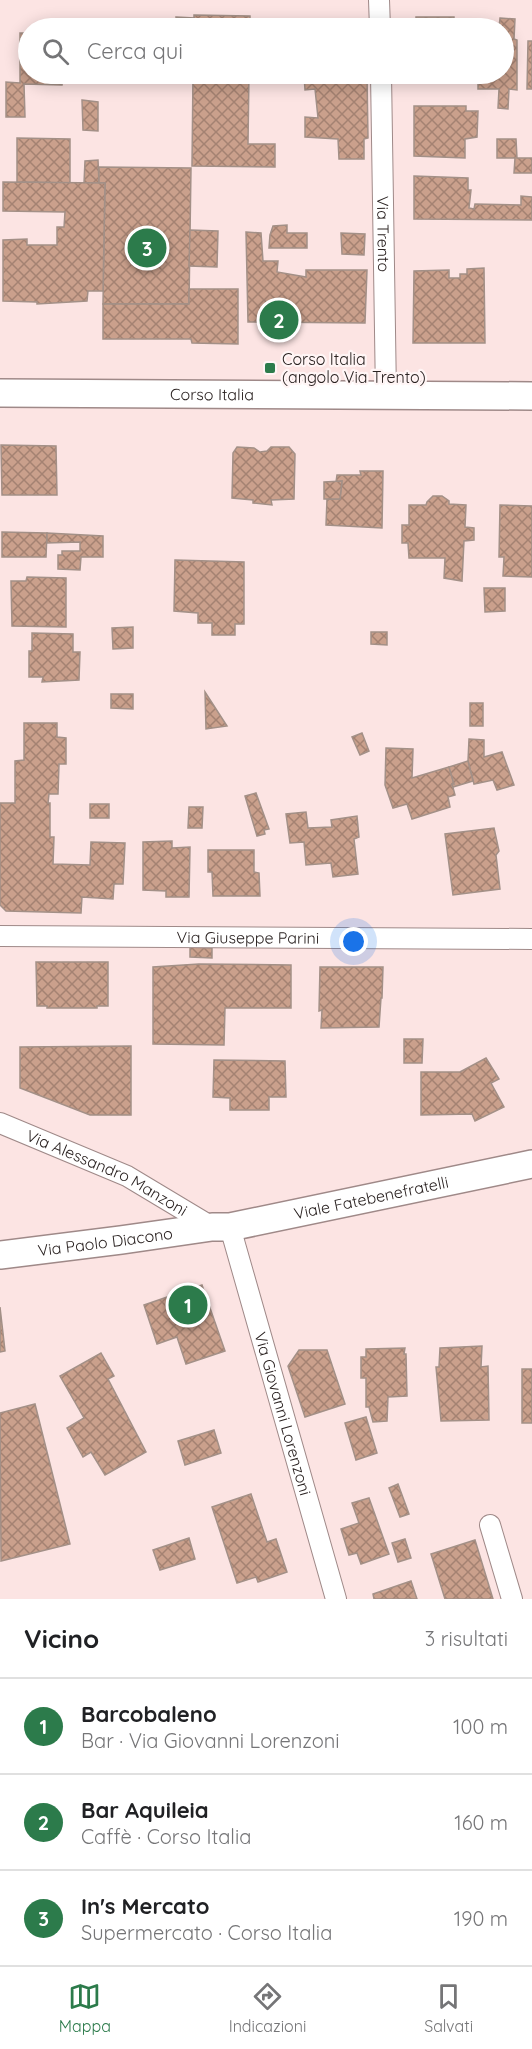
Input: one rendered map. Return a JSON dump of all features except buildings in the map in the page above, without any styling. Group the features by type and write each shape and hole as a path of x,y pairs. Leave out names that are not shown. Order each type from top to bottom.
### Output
{"main road":[{"name":"Corso Italia","path":"0,393 532,396"},
{"name":"Viale Fatebenefratelli","path":"221,1227 532,1164"},
{"name":"Via Paolo Diacono","path":"0,1255 221,1227"}],"street":[{"path":"379,0 380,18"},
{"name":"Via Trento","path":"381,84 386,395"},
{"name":"Via Giuseppe Parini","path":"0,936 532,939"},
{"name":"Via Alessandro Manzoni","path":"0,1123 127,1176 221,1227"},
{"name":"Via Giovanni Lorenzoni","path":"221,1227 336,1599"},
{"path":"490,1526 512,1599"}],"place":[{"name":"In's Mercato","path":"147,248"},
{"name":"Bar Aquileia","path":"279,320"},
{"name":"Corso Italia (angolo Via Trento)","path":"270,368"},
{"name":"Barcobaleno","path":"188,1305"}]}
